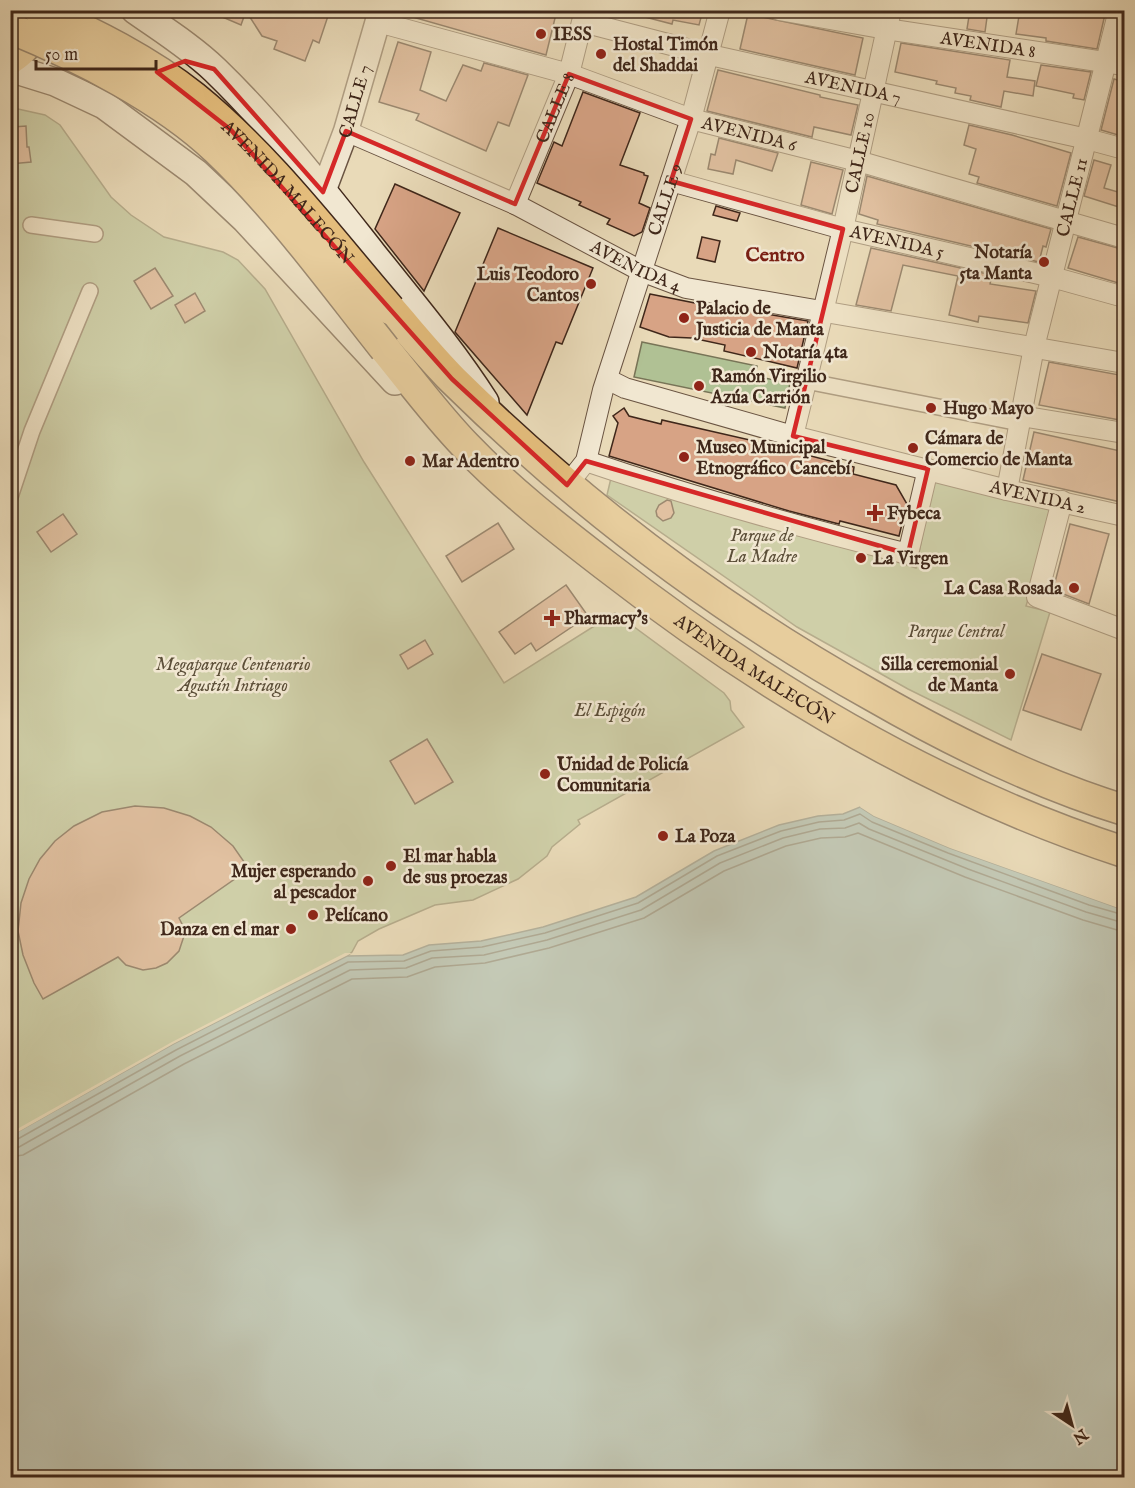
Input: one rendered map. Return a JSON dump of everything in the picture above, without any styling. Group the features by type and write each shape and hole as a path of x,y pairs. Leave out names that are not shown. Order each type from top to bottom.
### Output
{"main road":[{"path":"10,59 29,42 38,25 40,10"},
{"name":"AVENIDA MALECÓN","path":"40,10 97,36 193,96 260,160 452,379 567,485 651,553 748,621 842,679 918,722 1002,763 1087,798 1125,810"},
{"name":"AVENIDA MALECÓN","path":"135,10 214,69 272,132 461,364 499,423"},
{"name":"AVENIDA MALECÓN","path":"10,27 52,45 138,92 181,120 217,150 276,212 385,349 467,447 523,499 643,594 806,704 921,768 1061,830 1125,852"},
{"path":"154,141 145,129 140,114 141,98 146,84 156,72 170,64 185,61 200,62 214,69"},
{"name":"AVENIDA MALECÓN","path":"10,68 55,82 104,105 196,173 246,220 406,392 435,409"}],"street":[{"name":"CALLE 9","path":"567,485 586,461 607,379 691,119 710,55 720,10"},
{"name":"AVENIDA 8","path":"779,10 888,20 1115,63"},
{"name":"CALLE 11","path":"1007,490 1034,347 1065,220 1087,139 1115,63 1119,10"},
{"name":"AVENIDA 6","path":"380,16 569,74 691,119 858,161 1125,238"},
{"name":"CALLE 7","path":"323,192 346,131 380,16"},
{"name":"AVENIDA 7","path":"584,16 710,55 874,90 1125,149"},
{"name":"CALLE 8","path":"514,204 569,74 584,16"},
{"name":"CALLE 10","path":"793,436 843,229 888,20"},
{"name":"AVENIDA 4","path":"346,131 514,204 641,271 686,288 1125,363"},
{"name":"AVENIDA 5","path":"671,181 843,229 1052,277 1125,297"},
{"path":"31,225 95,234"},
{"path":"10,497 32,431 90,291"},
{"name":"AVENIDA 2","path":"607,379 625,388 793,436 1007,490 1125,516"},
{"path":"806,381 1020,420 1125,433"},
{"path":"586,461 732,508 908,554 928,469"},
{"path":"1062,501 1037,597 1125,630"}],"highlighted area":[{"path":"185,61 214,69 323,192 346,131 515,204 569,74 691,119 671,181 843,229 793,436 928,469 908,554 586,461 567,485 452,379 231,130 157,72"}],"green space":[{"name":"Megaparque Centenario Agustín Intriago","path":"10,109 45,115 60,125 111,197 131,215 164,237 223,252 238,260 265,289 364,462 504,683 615,613 724,693 730,701 731,710 744,727 578,820 580,824 552,847 547,856 518,879 473,900 435,905 379,929 358,941 347,956 173,1044 11,1136"},
{"path":"642,342 757,366 755,376 790,383 785,408 634,377"},
{"name":"Parque Central","path":"934,477 1056,506 1026,606 1050,612 1011,740 908,689 797,627 607,495 611,478 778,524 916,568"}],"water":[{"path":"860,807 874,816 950,848 1124,910 1124,1477 11,1477 10,1136 173,1044 347,956 403,955 429,945 481,941 543,927 636,897 714,851 779,825 818,816 843,814"}],"pier":[{"path":"861,804 875,814 951,845 1124,907 1124,910 950,848 874,816 860,807"},
{"path":"345,953 352,953 173,1044 11,1136 10,1133 172,1042"}],"building":[{"path":"206,10 330,10 319,43 313,40 305,61 274,49 277,41 262,36 246,11 241,25"},
{"path":"403,10 557,10 546,55 402,14"},
{"path":"638,10 703,10 699,25 673,20 672,24 637,15"},
{"path":"970,10 988,10 985,32 967,29"},
{"path":"1020,10 1106,10 1097,49 1016,34"},
{"path":"748,14 863,38 855,75 740,49"},
{"path":"398,42 431,52 420,90 446,101 463,65 481,71 484,63 528,75 509,126 498,122 486,151 416,120 419,114 379,102"},
{"path":"901,43 1010,60 1007,77 1035,81 1033,96 1004,91 1001,107 970,100 971,96 955,93 956,88 936,84 937,81 895,72"},
{"path":"1041,65 1091,72 1084,100 1073,98 1074,94 1036,86"},
{"path":"718,70 858,105 851,135 814,127 812,137 707,111"},
{"path":"1114,79 1125,82 1125,137 1101,130"},
{"path":"583,92 640,113 620,165 648,176 639,203 650,208 642,232 634,236 607,224 610,219 579,205 581,202 537,183 554,142 562,146"},
{"path":"969,125 1071,153 1057,206 977,183 979,177 969,174 976,149 964,145"},
{"path":"26,126 27,147 29,147 31,162 10,164 10,149 14,149 13,127"},
{"path":"719,138 778,153 772,171 736,160 733,174 708,169 711,154 715,155"},
{"path":"1094,160 1111,165 1104,188 1125,194 1125,209 1084,196"},
{"path":"811,162 843,170 832,214 801,205"},
{"path":"867,176 1051,229 1046,247 1043,246 1039,262 877,224 878,220 859,214"},
{"path":"395,184 460,213 424,291 375,229"},
{"path":"716,206 740,213 737,221 713,215"},
{"path":"498,228 593,268 562,344 556,342 527,415 455,332"},
{"path":"702,237 720,241 715,262 697,258"},
{"path":"1078,237 1125,250 1125,285 1068,268"},
{"path":"871,248 992,275 990,284 1036,291 1028,323 979,316 978,322 949,315 958,276 903,265 891,311 856,305"},
{"path":"155,268 173,296 151,309 134,281"},
{"path":"195,293 205,311 185,323 175,305"},
{"path":"650,294 730,310 730,308 808,321 797,368 724,351 725,345 692,338 669,337 640,327"},
{"path":"1049,362 1125,376 1125,421 1039,405"},
{"path":"624,408 629,416 661,424 662,420 803,452 803,454 854,467 853,474 896,485 907,504 899,536 789,511 609,456 618,423 613,416"},
{"path":"1034,432 1125,452 1125,503 1023,480"},
{"path":"667,500 671,501 674,513 671,518 663,521 657,516 656,511 659,505"},
{"path":"63,514 77,534 51,552 37,532"},
{"path":"498,523 514,549 462,582 446,556"},
{"path":"1070,524 1109,534 1089,604 1053,590"},
{"name":"Pharmacy's","path":"566,585 588,616 536,651 531,643 515,654 499,632"},
{"path":"425,640 433,654 408,669 400,655"},
{"path":"1042,654 1101,674 1081,730 1023,710"},
{"path":"427,739 453,782 415,804 390,761"},
{"path":"135,806 164,808 190,816 211,827 233,846 249,869 179,918 184,936 179,951 167,963 143,970 126,965 118,957 43,999 23,955 18,931 21,903 29,879 40,859 55,841 74,826 102,812"}],"place":[{"name":"IESS","path":"541,34"},
{"name":"Hostal Timón del Shaddai","path":"601,54"},
{"name":"Notaría 5ta Manta","path":"1044,262"},
{"name":"Luis Teodoro Cantos","path":"591,284"},
{"name":"Palacio de Justicia de Manta","path":"684,318"},
{"name":"Notaría 4ta","path":"751,352"},
{"name":"Ramón Virgilio Azúa Carrión","path":"699,386"},
{"name":"Hugo Mayo","path":"931,408"},
{"name":"Cámara de Comercio de Manta","path":"913,448"},
{"name":"Museo Municipal Etnográfico Cancebí","path":"684,457"},
{"name":"Mar Adentro","path":"410,461"},
{"name":"Fybeca","path":"875,513"},
{"name":"La Virgen","path":"861,558"},
{"name":"La Casa Rosada","path":"1074,588"},
{"name":"Pharmacy's","path":"552,618"},
{"name":"Silla ceremonial de Manta","path":"1010,674"},
{"name":"Unidad de Policía Comunitaria","path":"545,774"},
{"name":"La Poza","path":"663,836"},
{"name":"El mar habla de sus proezas","path":"391,866"},
{"name":"Mujer esperando al pescador","path":"368,881"},
{"name":"Pelícano","path":"313,915"},
{"name":"Danza en el mar","path":"291,929"}],"district":[{"name":"Centro","path":"775,254"}],"park label":[{"name":"Parque de La Madre","path":"762,545"},
{"name":"El Espigón","path":"610,710"}]}
